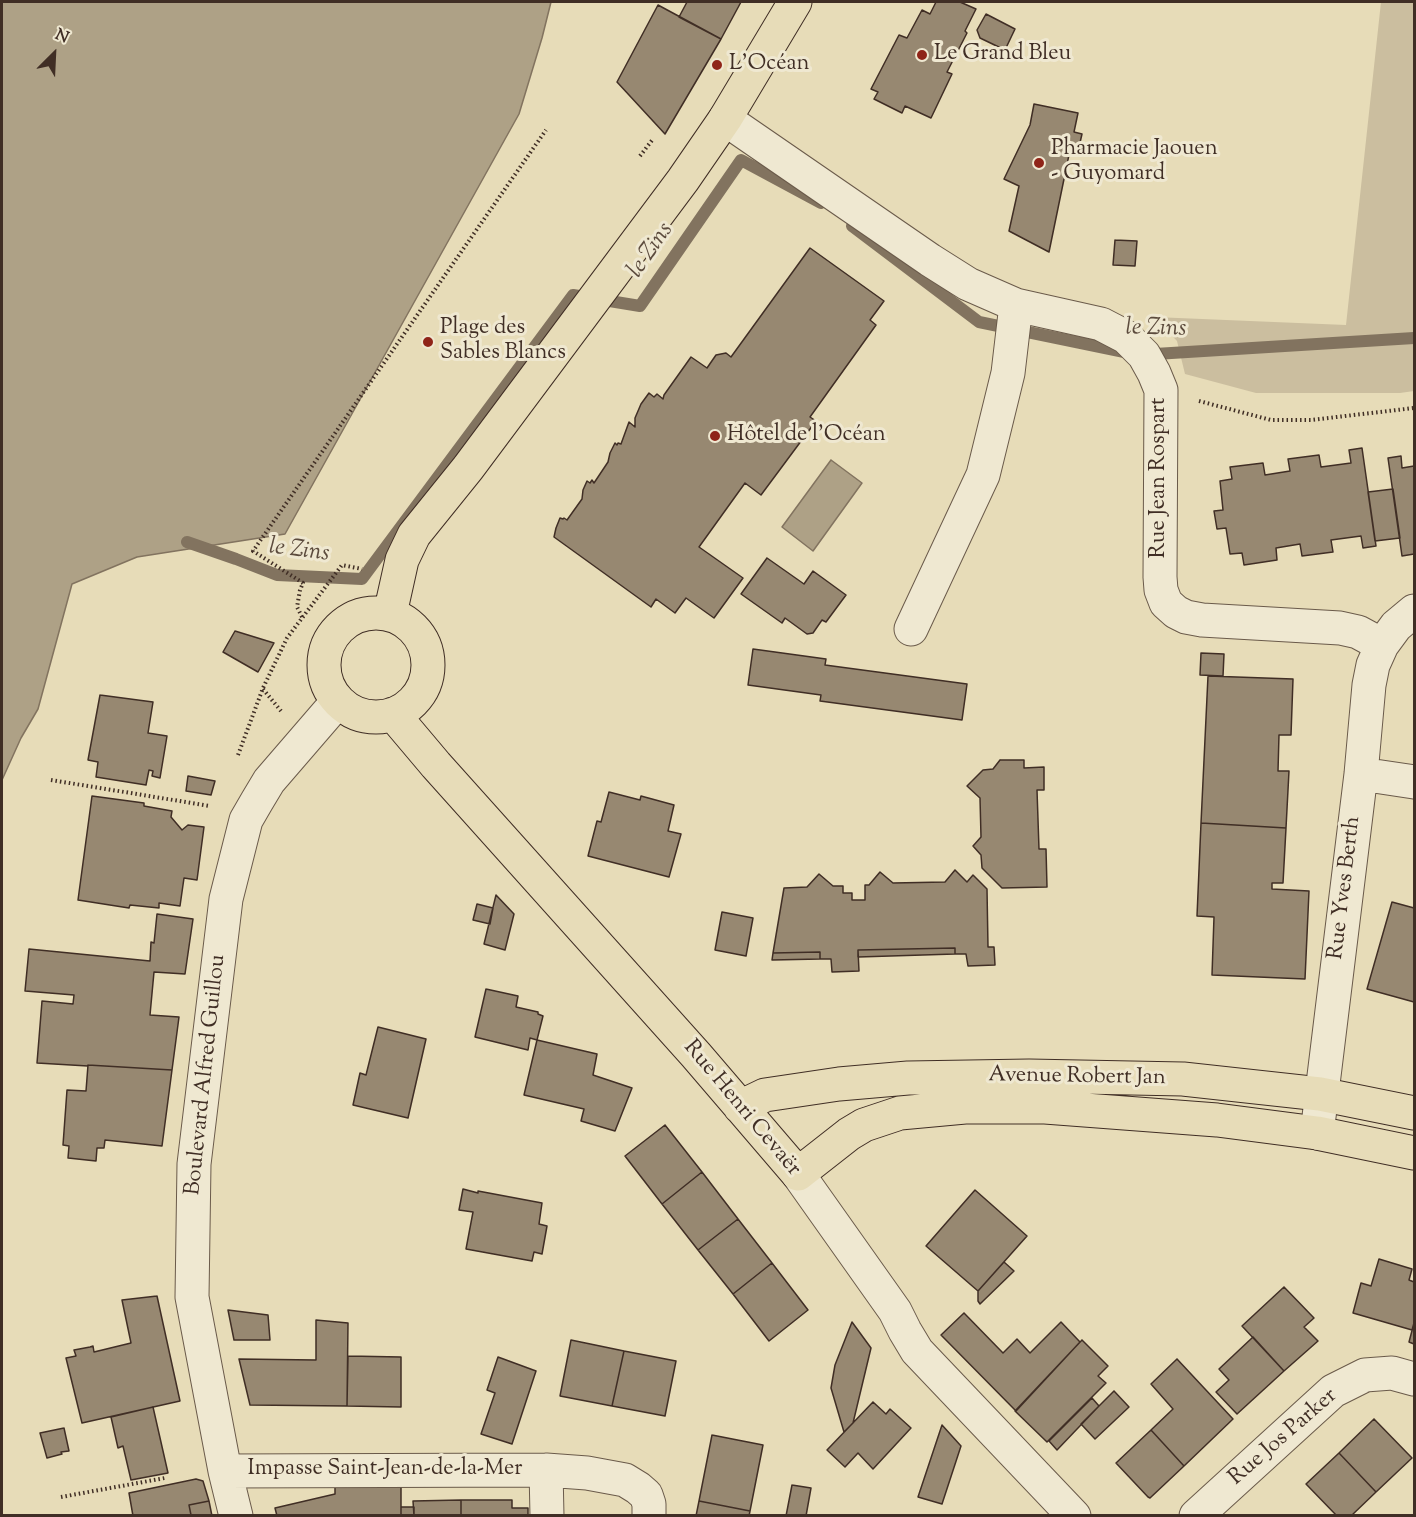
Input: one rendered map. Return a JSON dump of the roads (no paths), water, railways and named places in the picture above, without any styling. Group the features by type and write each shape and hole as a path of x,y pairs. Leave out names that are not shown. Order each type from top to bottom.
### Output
{"main road":[{"path":"390,614 402,560 414,535 468,468 684,180 725,119 795,2"},
{"path":"373,613 390,614 405,621 417,632 426,647 429,663 427,680 419,695 408,707 393,714 378,717 364,715 350,710 338,701 329,687 325,671 326,654 332,638 342,625 357,616 373,613"},
{"name":"Rue Henri Cevaër","path":"393,714 443,774 688,1047 798,1174"},
{"name":"Avenue Robert Jan","path":"740,1107 765,1095 838,1084 908,1078 1029,1076 1183,1079 1320,1094 1414,1113"},
{"name":"Avenue Robert Jan","path":"798,1174 864,1125 900,1113 965,1107 1045,1107 1217,1120 1317,1133 1414,1153"}],"street":[{"name":"Rue Jean Rospart","path":"725,119 968,285 1016,305 1101,324 1126,337 1144,355 1161,390 1160,577 1161,590 1166,603 1176,612 1186,617 1202,620 1340,628 1358,632 1382,645"},
{"path":"911,629 983,475 1008,374 1016,305"},
{"path":"1382,645 1396,626 1414,611"},
{"name":"Rue Yves Berth","path":"1317,1133 1361,774 1369,685 1373,665 1382,645"},
{"name":"Boulevard Alfred Guillou","path":"236,1515 225,1471 192,1297 194,1164 226,899 246,820 269,781 338,701"},
{"path":"1361,774 1414,782"},
{"name":"Rue Henri Cevaër","path":"798,1174 896,1311 904,1331 917,1351 1074,1515"},
{"name":"Rue Jos Parker","path":"1197,1515 1333,1391 1365,1375 1392,1373 1414,1379"},
{"name":"Impasse Saint-Jean-de-la-Mer","path":"225,1471 546,1470 587,1473 625,1480 638,1488 646,1495 649,1515"},
{"name":"Impasse Saint-Jean-de-la-Mer","path":"546,1470 547,1515"}],"waterway":[{"name":"le Zins","path":"187,542 277,575 362,579 573,295 640,306 741,160 821,203"},
{"name":"le Zins","path":"852,226 979,322 1139,355 1414,338"}],"place":[{"name":"Le Grand Bleu","path":"922,55"},
{"name":"L'Océan","path":"717,65"},
{"name":"Pharmacie Jaouen - Guyomard","path":"1039,163"},
{"name":"Plage des Sables Blancs","path":"428,342"},
{"name":"Hôtel de l'Océan","path":"715,436"}]}
